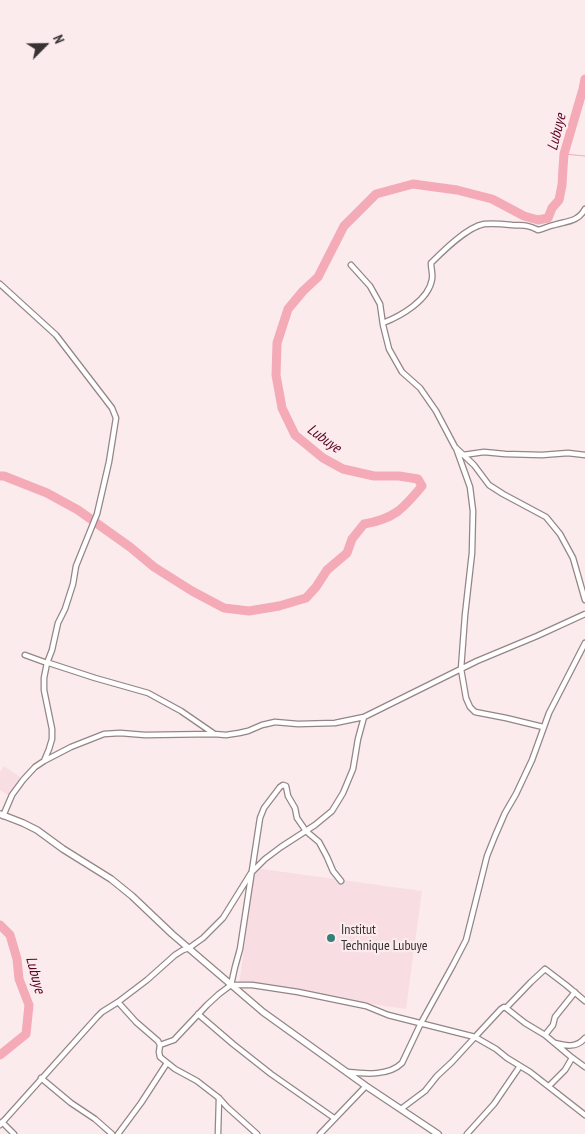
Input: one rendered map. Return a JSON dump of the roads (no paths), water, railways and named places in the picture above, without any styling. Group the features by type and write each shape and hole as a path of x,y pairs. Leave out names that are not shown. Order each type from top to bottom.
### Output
{"street":[{"path":"383,323 397,318 421,298 432,282 431,263 450,245 474,228 500,223 526,225 538,230 574,220 582,215 585,209"},
{"path":"351,265 370,286 380,304 389,349 402,372 420,388 436,411 455,447 470,487 473,511 472,553 461,669 466,698 470,707 475,712 543,727"},
{"path":"0,284 56,335 112,408 116,418 109,462 97,514 76,566 73,584 65,609 58,623 47,663 44,690 52,729 52,740 44,761"},
{"path":"455,447 489,485 546,518 560,534 573,558 585,600"},
{"path":"463,455 484,452 585,455"},
{"path":"438,1134 276,1022 172,934 111,879 37,830 2,815 12,795 35,767 71,746 104,734 226,735 248,731 275,722 298,724 335,723 364,717 477,661 585,614"},
{"path":"348,1072 378,1073 398,1067 402,1063 421,1023 466,940 487,856 505,813 532,760 552,706 585,643"},
{"path":"25,654 47,663 148,693 181,711 214,734"},
{"path":"14,1134 1,1124 96,1017 147,980 175,955 203,938 223,918 252,873 265,859 332,812 343,793 353,769 364,717"},
{"path":"232,985 240,949 260,818 264,808 283,785 286,786 297,818 306,831 319,842 332,871 341,881"},
{"path":"401,1109 425,1091 436,1076 452,1062 501,1009 506,1008 545,969 585,1001"},
{"path":"160,1045 174,1040 219,994 232,985 252,985 298,992 366,1006 388,1015 475,1037 496,1049 549,1086 585,1115"},
{"path":"545,1035 553,1025 555,1017 575,992"},
{"path":"118,1002 136,1022 158,1041 160,1057 219,1098 257,1134"},
{"path":"506,1008 525,1023 545,1035 585,1067"},
{"path":"198,1014 271,1074 334,1118"},
{"path":"552,1041 570,1046 584,1041"},
{"path":"549,1086 565,1070 572,1058"},
{"path":"118,1134 141,1104 167,1063"},
{"path":"467,1134 494,1104 520,1066"},
{"path":"41,1078 112,1134"},
{"path":"320,1134 366,1086"},
{"path":"218,1134 219,1098"}],"waterway":[{"name":"Lubuye","path":"0,476 47,493 78,510 130,547 154,567 192,591 224,608 249,611 279,606 306,598 327,570 347,553 352,539 364,524 391,516 403,507 422,486 418,479 399,476 374,476 343,469 323,458 295,435 282,408 276,375 277,343 288,309 318,277 344,226 376,194 413,184 457,190 492,199 524,216 538,220 548,218 552,208 559,200 564,154 585,79"},
{"path":"564,154 585,156"},
{"name":"Lubuye","path":"0,925 10,935 17,959 19,979 29,1005 26,1034 0,1055"}],"place":[{"name":"Institut Technique Lubuye","path":"331,938"}]}
